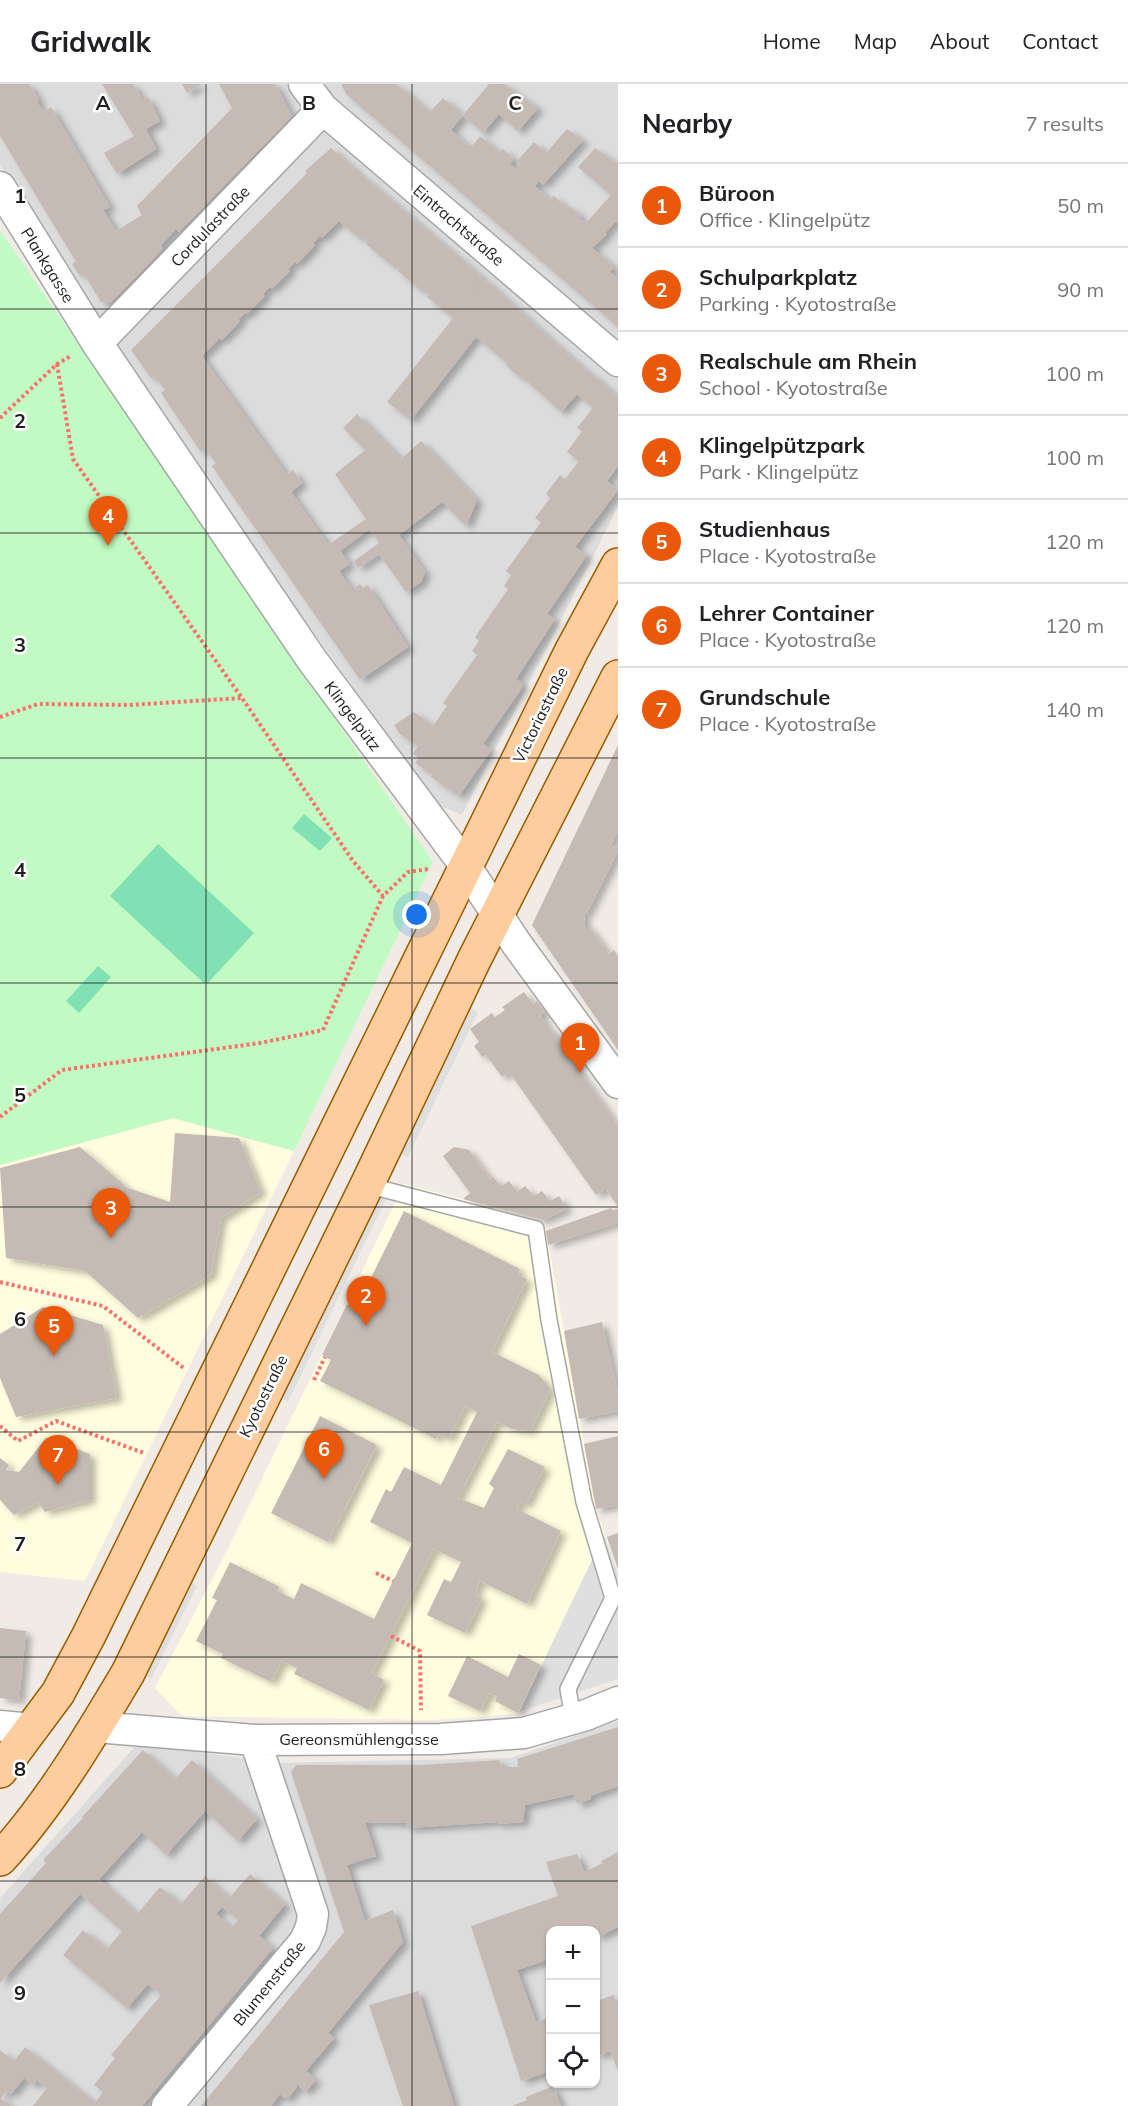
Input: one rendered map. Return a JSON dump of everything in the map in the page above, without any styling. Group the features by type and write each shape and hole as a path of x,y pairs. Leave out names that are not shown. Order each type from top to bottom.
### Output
{"main road":[{"name":"Victoriastraße","path":"466,866 572,650 618,565"},
{"path":"498,915 618,677"},
{"path":"0,1771 58,1693 88,1637 466,866"},
{"name":"Kyotostraße","path":"0,1859 54,1791 128,1673 367,1185 474,960 498,915"}],"street":[{"name":"Eintrachtstraße","path":"304,84 323,109 618,361"},
{"name":"Cordulastraße","path":"96,343 323,109"},
{"name":"Plankgasse","path":"0,187 96,343"},
{"name":"Klingelpütz","path":"96,343 312,660 466,866 528,960 618,1083"},
{"name":"Gereonsmühlengasse","path":"96,1727 255,1740 441,1739 524,1733 618,1702"},
{"path":"0,1726 33,1729"},
{"name":"Blumenstraße","path":"167,2106 305,1941 311,1927 313,1914 255,1740"}],"lane":[{"path":"367,1185 536,1229 549,1320 584,1502 613,1598 568,1689 573,1718"}],"path":[{"path":"0,418 57,364 96,343"},
{"path":"57,364 73,459 242,698 353,861 383,896"},
{"path":"0,717 38,704 129,705 242,698"},
{"path":"0,1118 62,1070 260,1043 323,1030 383,896 408,872 466,866"},
{"path":"0,1282 103,1306 210,1388"},
{"path":"314,1380 325,1357"},
{"path":"0,1426 18,1441 56,1421 173,1463"},
{"path":"376,1573 393,1581"},
{"path":"391,1636 420,1651 420,1687"}],"shaded area":[{"path":"0,84 618,84 618,507 462,815 438,805 114,356 0,165"},
{"path":"470,1008 478,1012 408,1157 399,1153"},
{"path":"173,1118 294,1151 85,1581 0,1572 0,1165"},
{"path":"404,1184 544,1220 596,1509 618,1574 618,1679 513,1714 435,1720 182,1716 155,1688 230,1545"},
{"path":"378,1195 386,1199 288,1402 280,1398"},
{"path":"604,1535 618,1574 618,1679 519,1712"},
{"path":"190,1582 197,1586 151,1679 144,1675"},
{"path":"618,1721 618,2106 0,2106 0,1898 138,1743 274,1763 511,1758"}],"green space":[{"path":"0,230 433,862 294,1151 173,1118 0,1165"},
{"path":"304,814 332,838 320,851 292,828"},
{"path":"158,844 254,933 206,985 110,896"},
{"path":"98,966 111,977 79,1013 66,1001"}],"building":[{"path":"0,84 29,84 43,111 51,107 110,207 103,210 116,231 142,215 137,206 232,108 219,84 275,84 292,116 179,232 176,229 161,245 163,249 110,303 101,302 84,274 80,276 72,264 76,261 0,136"},
{"path":"102,84 133,84 143,100 148,97 160,121 146,129 156,149 117,174 104,153 134,136"},
{"path":"182,84 202,84 187,93"},
{"path":"341,84 396,84 430,112 443,98 463,115 451,130 468,146 469,144 472,146 480,136 500,153 503,149 514,159 510,164 516,169 520,165 517,161 534,142 546,153 567,129 583,140 543,185 539,181 535,186 550,200 554,196 567,208 569,206 586,223 611,195 578,167 595,148 618,164 618,223 614,223 605,233 607,234 592,248 614,267 610,272 618,279 618,327 346,94"},
{"path":"489,84 504,84 538,108 518,131 499,114 483,133 463,115"},
{"path":"331,148 355,171 483,278 467,298 484,279 618,397 618,466 607,481 618,490 575,547 587,555 547,614 555,619 516,679 523,684 521,689 483,744 491,750 459,796 415,763 419,758 413,754 418,746 400,734 394,725 414,712 433,726 447,706 443,703 477,655 472,651 479,641 475,637 508,589 504,586 511,575 506,571 541,522 535,518 550,498 546,494 560,475 565,479 579,461 567,452 582,431 577,428 593,408 577,394 561,412 476,337 411,420 387,402 453,318 427,297 429,294 422,288 420,290 398,271 400,269 392,263 391,265 366,244 368,242 361,236 359,238 339,221 322,238 320,236 313,243 315,245 297,264 295,262 288,269 290,271 272,289 270,287 263,294 265,296 238,320 240,321 222,340 220,338 202,356 287,475 293,470 302,483 291,492 328,545 366,519 335,474 365,450 343,428 357,414 401,459 421,441 477,500 466,526 442,502 399,535 425,572 421,582 406,592 379,554 358,568 354,561 379,543 369,529 340,551 350,564 339,571 355,593 358,592 355,588 360,584 363,588 368,585 408,647 360,680 212,466 216,463 205,449 201,452 161,393 165,390 154,376 151,378 131,350 307,173 305,171"},
{"path":"618,745 618,831 611,845 618,848 618,851 587,913 584,914 585,926 589,926 609,954 614,950 618,956 618,1050 532,925"},
{"path":"524,992 533,1004 537,1001 545,1012 540,1015 618,1126 618,1207 606,1189 596,1195 509,1072 502,1077 486,1055 482,1057 474,1046 479,1042 470,1029 492,1013 495,1017 505,1010 502,1007"},
{"path":"175,1133 239,1138 261,1192 221,1218 211,1275 138,1318 85,1271 6,1258 0,1168 80,1147 128,1188 170,1202"},
{"path":"454,1147 469,1150 490,1179 493,1177 501,1186 509,1181 517,1192 525,1186 534,1196 542,1191 550,1201 559,1196 567,1209 543,1220 463,1199 470,1193 443,1156"},
{"path":"611,1208 612,1210 618,1209 618,1223 548,1245 546,1231"},
{"path":"404,1211 520,1269 518,1275 527,1279 492,1352 539,1375 551,1389 530,1431 512,1429 497,1422 458,1498 484,1508 494,1488 489,1484 508,1449 545,1467 526,1505 520,1502 517,1509 561,1531 527,1604 480,1581 475,1594 482,1598 465,1633 427,1615 444,1579 451,1582 461,1562 434,1549 372,1673 384,1680 369,1710 294,1674 297,1668 282,1661 271,1682 221,1658 223,1654 196,1641 217,1600 212,1598 230,1562 280,1587 277,1591 294,1599 301,1583 374,1619 412,1543 370,1522 386,1489 391,1492 404,1467 441,1485 477,1412 465,1406 449,1439 439,1434 436,1439 320,1381 331,1360 322,1355 347,1304 356,1308"},
{"path":"43,1307 103,1325 117,1398 16,1417 0,1378 0,1334"},
{"path":"602,1322 618,1394 618,1411 579,1419 564,1331"},
{"path":"320,1416 377,1445 328,1542 271,1513"},
{"path":"618,1436 618,1505 596,1509 584,1444"},
{"path":"46,1438 90,1454 90,1500 45,1512 38,1502 14,1515 0,1500 0,1458 9,1465 6,1470 19,1472"},
{"path":"618,1533 618,1569 607,1537"},
{"path":"0,1628 26,1631 19,1700 0,1698"},
{"path":"519,1654 541,1665 518,1713 495,1701 497,1697 489,1693 480,1711 448,1696 467,1656 508,1677"},
{"path":"618,1727 618,1786 590,1796 591,1799 577,1804 574,1794 525,1805 523,1822 408,1828 406,1823 365,1822 376,1856 347,1865 365,1921 393,1910 403,1942 328,2033 334,2038 306,2071 316,2080 305,2092 297,2084 288,2098 280,2094 271,2106 201,2106 344,1932 291,1772 296,1765 424,1765 499,1760 502,1767 518,1767 517,1759"},
{"path":"143,1750 175,1779 192,1760 257,1819 238,1841 205,1811 166,1855 142,1832 99,1879 137,1914 160,1887 181,1904 205,1876 229,1898 250,1874 285,1904 259,1936 273,1948 142,2106 33,2106 47,2088 37,2080 33,2085 24,2078 11,2094 6,2091 1,2098 11,2106 0,2106 0,2050 14,2061 25,2047 95,2103 103,2092 94,2085 115,2058 111,2055 161,1995 148,1984 127,2008 63,1955 83,1930 107,1949 122,1931 80,1894 0,1983 0,1914 46,1863 43,1860","holes":["222,1907 238,1920 232,1927 216,1914"]},
{"path":"618,1852 618,1927 600,1936 600,1926 546,1926 546,1960 517,1970 536,2022 546,2018 546,2072 521,2081 471,1926 558,1896 546,1862 577,1854 584,1872 603,1863 601,1861"},
{"path":"418,1991 454,2106 403,2106 369,2005"},
{"path":"614,1995 618,2008 618,2071 610,2051 600,2055 600,2000"},
{"path":"554,2088 561,2106 512,2106 527,2100 526,2097"}],"place":[{"name":"Klingelpützpark","path":"108,546"},
{"name":"Büroon","path":"580,1073"},
{"name":"Realschule am Rhein","path":"111,1238"},
{"name":"Schulparkplatz","path":"366,1326"},
{"name":"Studienhaus","path":"54,1356"},
{"name":"Lehrer Container","path":"324,1479"},
{"name":"Grundschule","path":"58,1485"}]}
